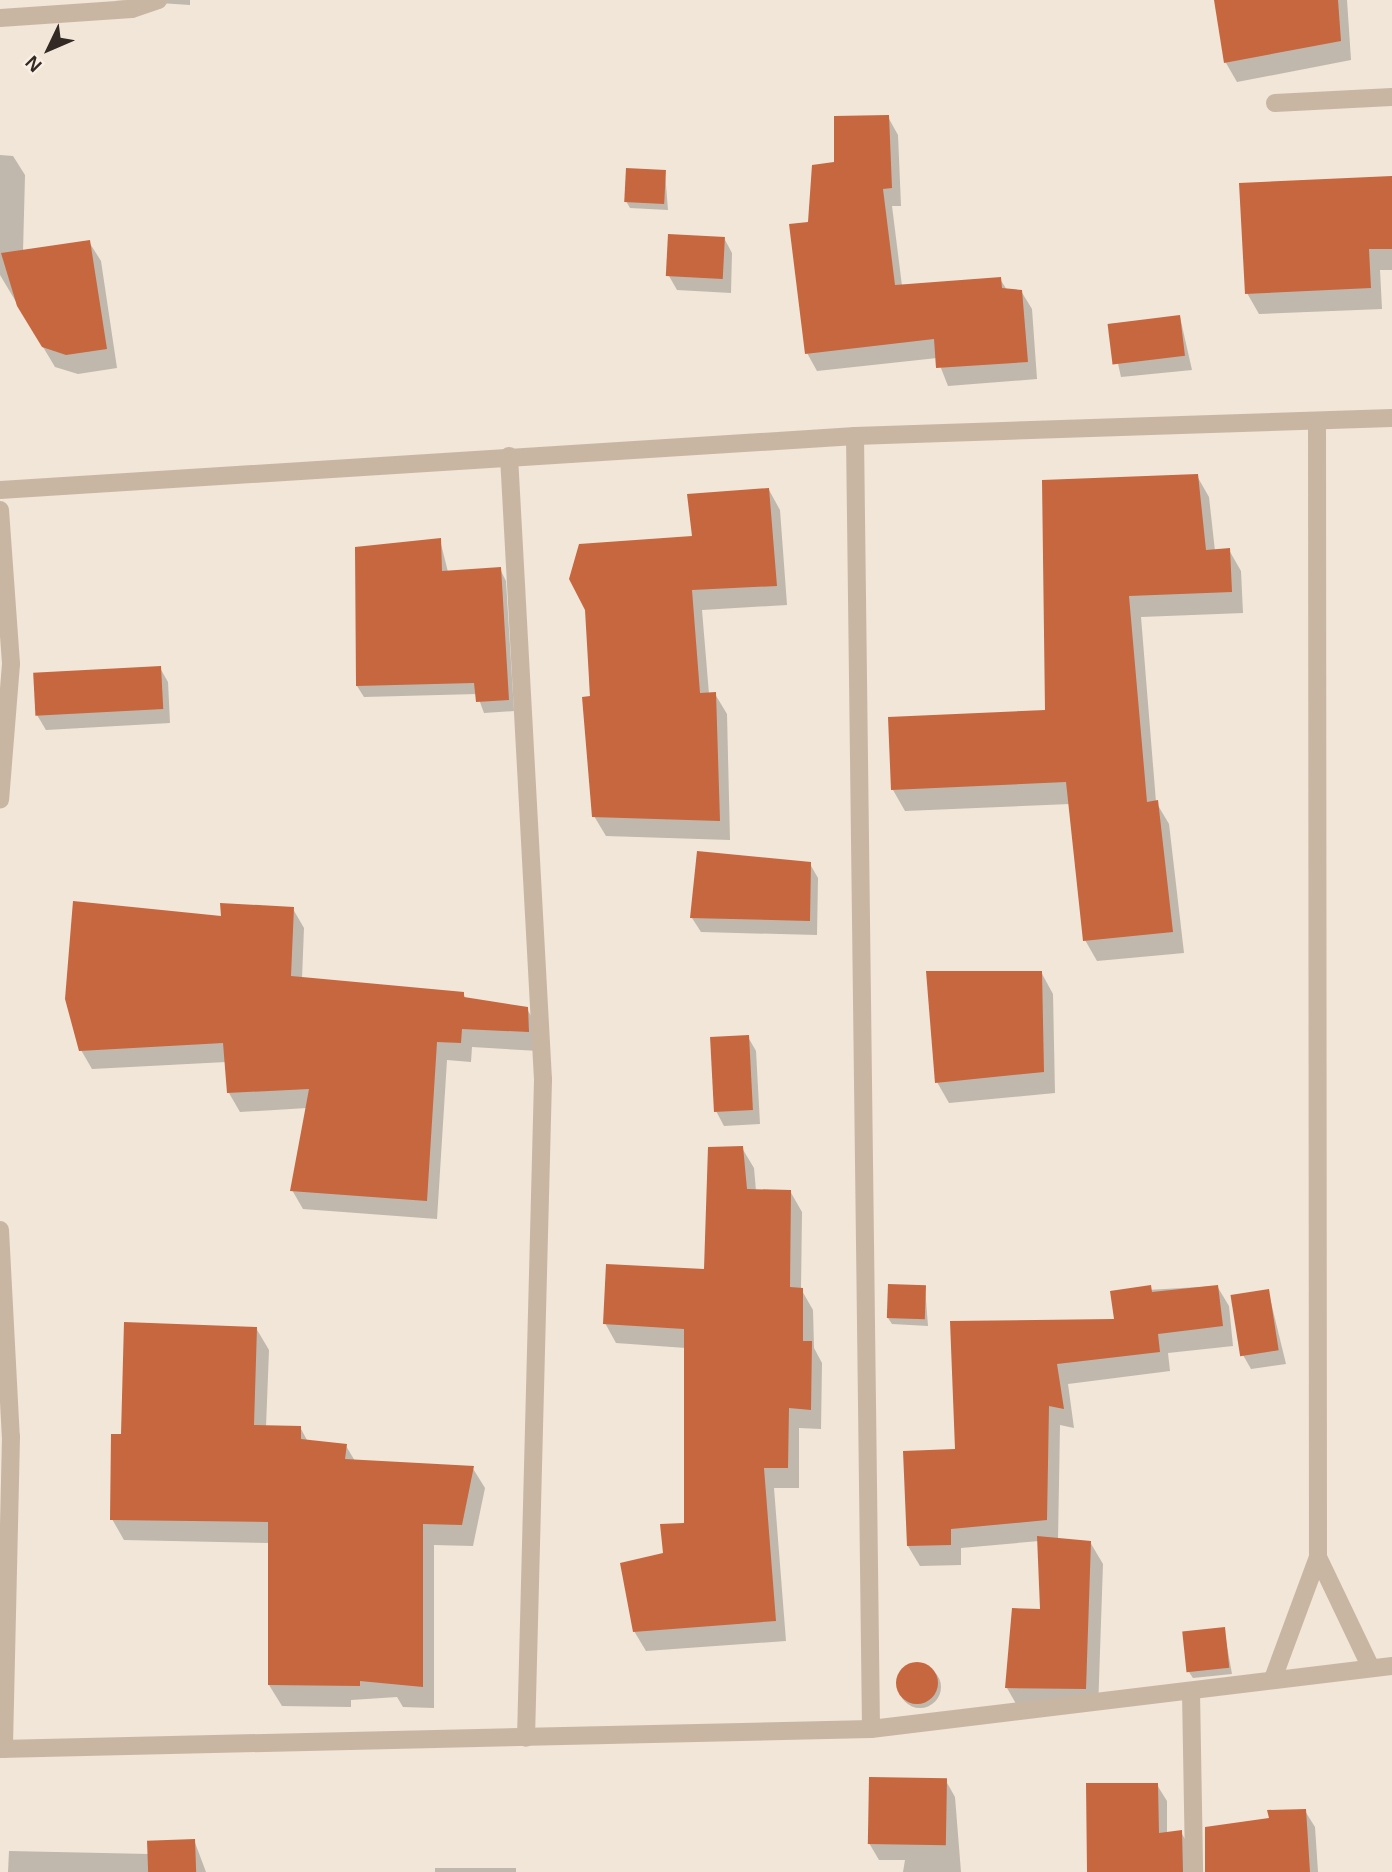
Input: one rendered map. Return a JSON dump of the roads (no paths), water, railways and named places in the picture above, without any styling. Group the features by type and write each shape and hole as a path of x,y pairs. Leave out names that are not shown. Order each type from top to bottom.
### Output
{"street":[{"path":"0,18 132,9 158,0"},
{"path":"1275,103 1392,97"},
{"path":"0,490 855,436 1392,418"},
{"path":"1275,1676 1318,1558 1317,422"},
{"path":"855,436 871,1729"},
{"path":"509,456 543,1080 526,1738"},
{"path":"0,510 11,664 0,800"},
{"path":"0,1230 11,1437 2,1749 871,1729 1191,1692 1275,1676 1392,1666"},
{"path":"1318,1558 1370,1666"},
{"path":"1191,1692 1194,1872"}]}
